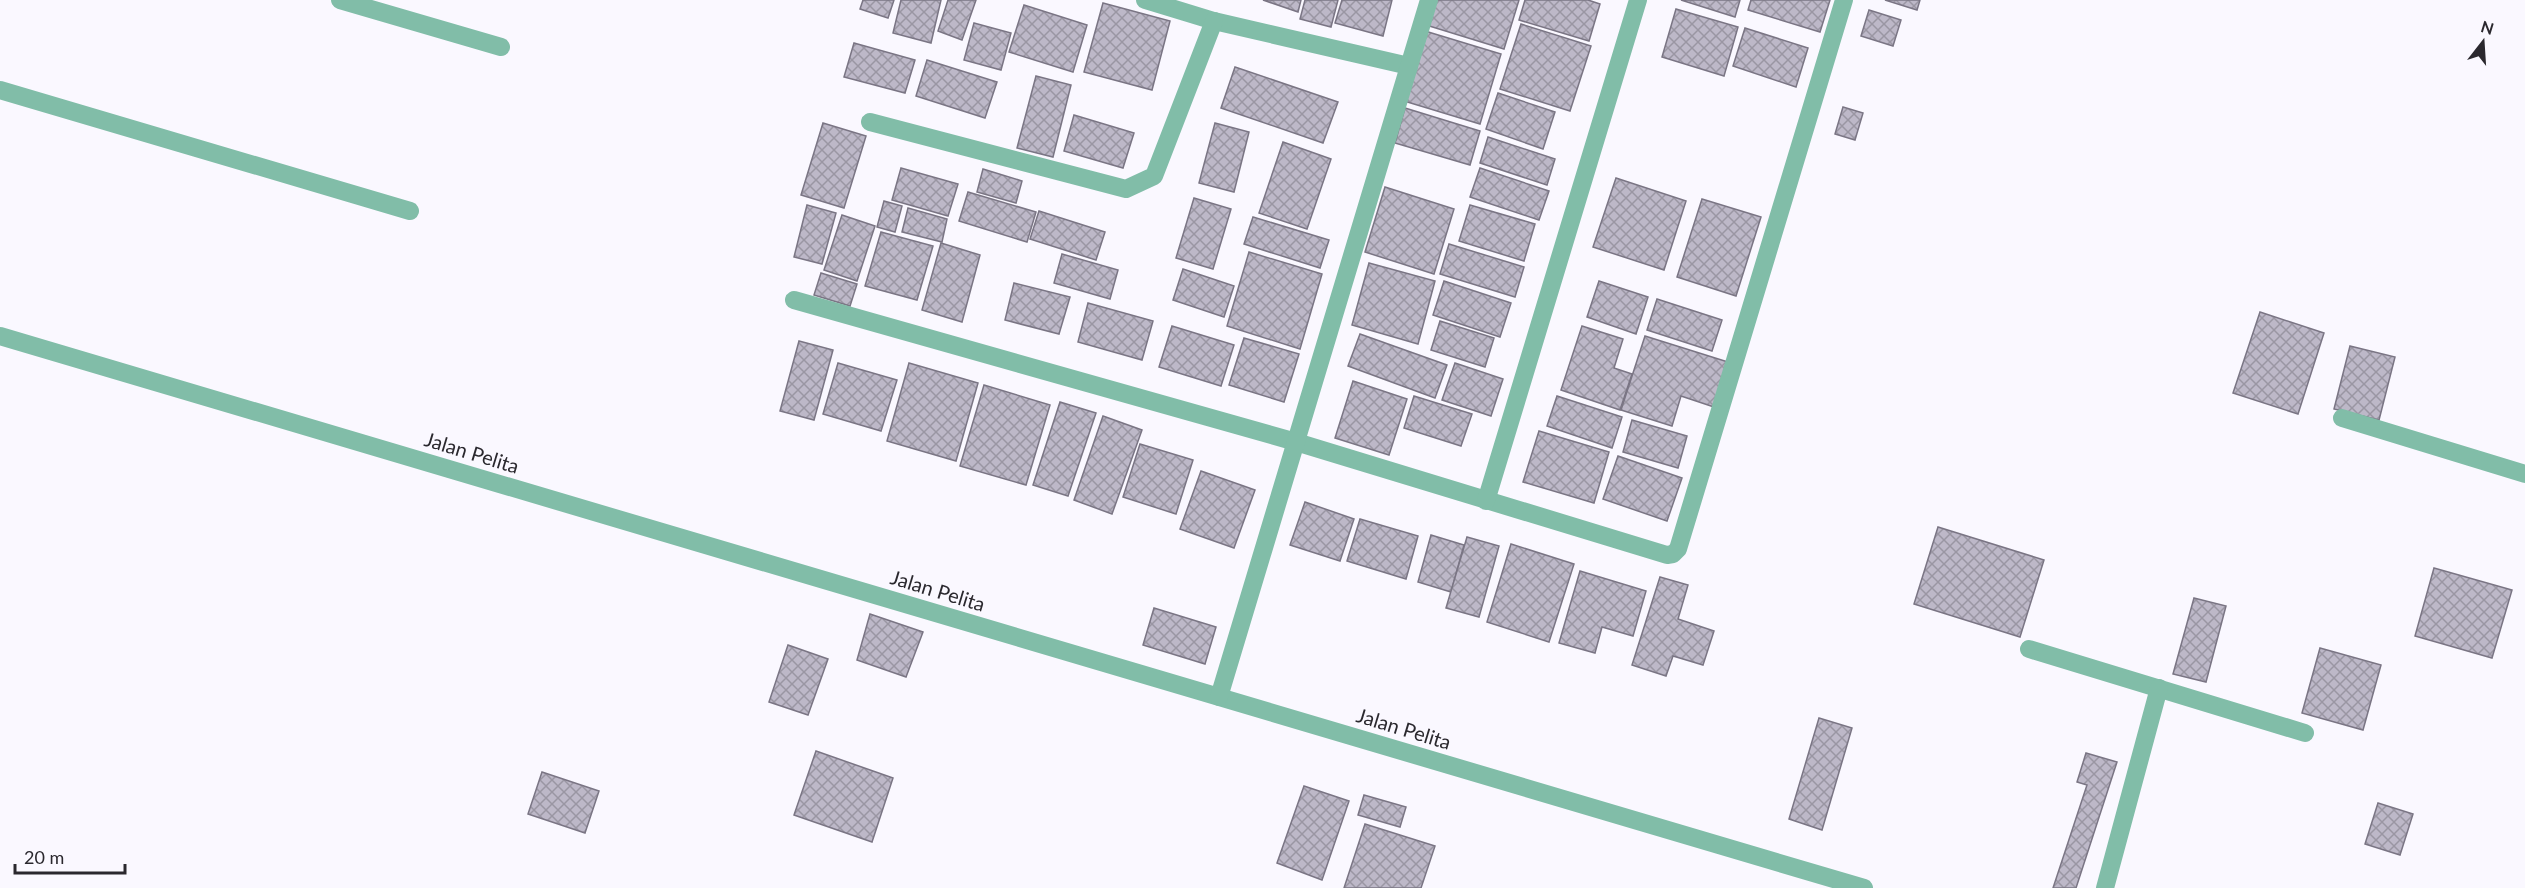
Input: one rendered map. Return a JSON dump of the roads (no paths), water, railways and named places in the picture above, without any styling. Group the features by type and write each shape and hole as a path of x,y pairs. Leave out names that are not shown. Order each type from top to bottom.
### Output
{"street":[{"path":"340,0 501,47"},
{"path":"1145,0 1214,21 1409,66"},
{"path":"1219,697 1429,0"},
{"path":"1486,501 1638,0"},
{"path":"794,300 1296,442 1667,555 1673,554 1678,549 1844,0"},
{"path":"870,122 1126,189 1154,176 1214,21"},
{"path":"0,90 410,211"},
{"name":"Jalan Pelita","path":"0,336 1863,888"},
{"path":"2342,418 2525,474"},
{"path":"2030,649 2305,734"},
{"path":"2105,888 2159,688"}]}
